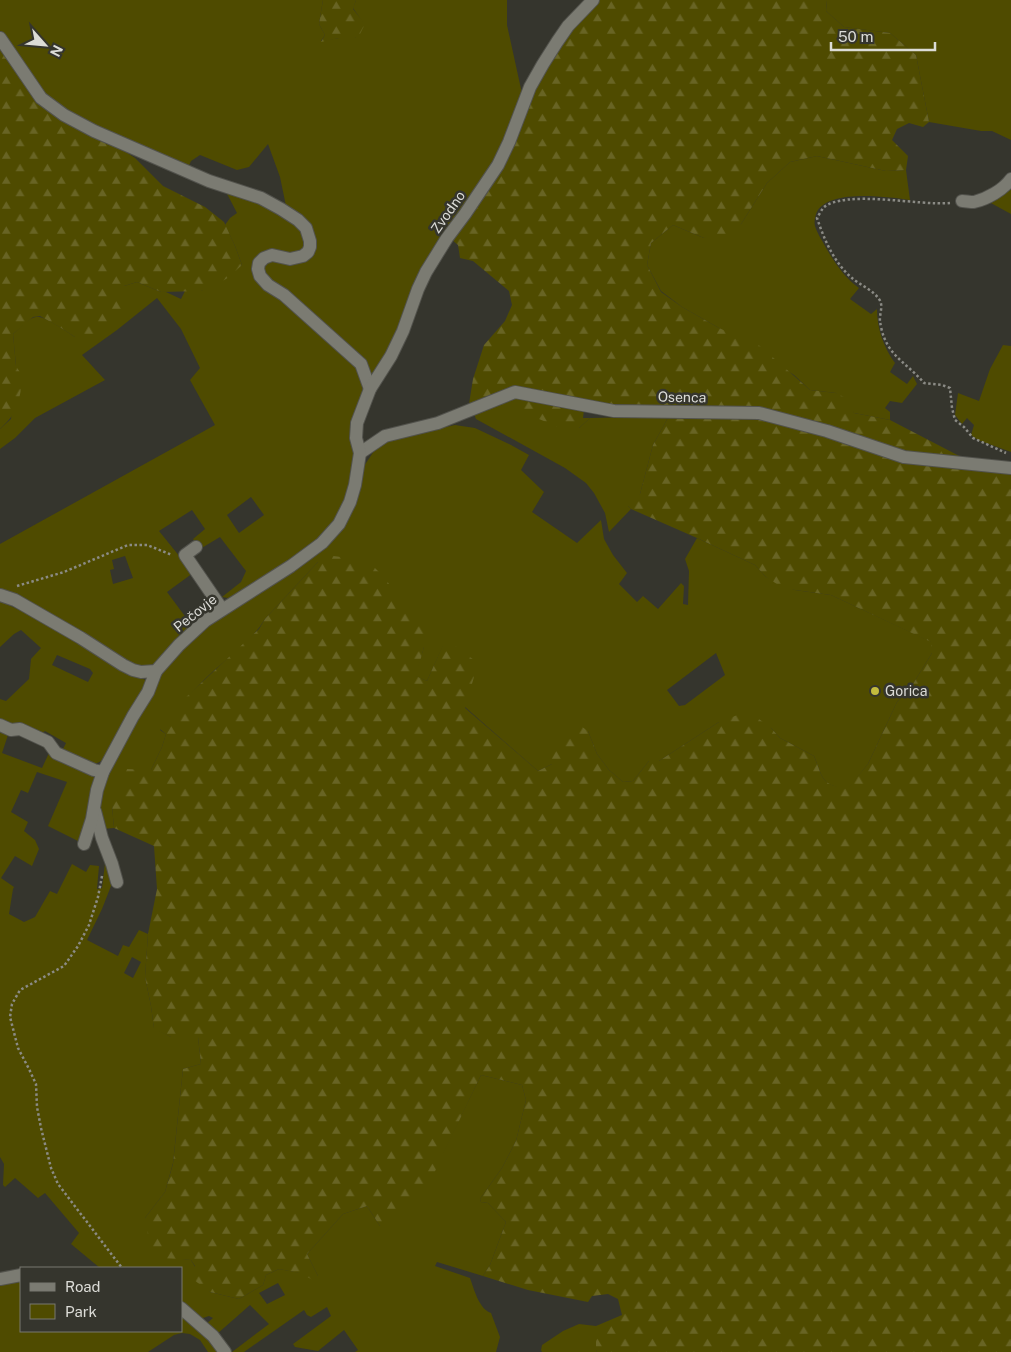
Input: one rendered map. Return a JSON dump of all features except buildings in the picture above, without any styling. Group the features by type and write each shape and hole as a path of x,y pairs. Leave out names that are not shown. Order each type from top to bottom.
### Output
{"street":[{"name":"Zvodno","path":"360,452 356,438 357,423 370,389 391,356 403,331 426,272 447,238 498,165 530,87 543,64 568,26 592,0"},
{"path":"0,38 41,98 64,115 94,131 209,181 262,198 298,220 306,228 310,241 308,252 303,256 290,259 272,255 264,258 259,263 260,276 268,285 284,294 360,364 370,389"},
{"path":"962,201 974,202 994,194 1011,179"},
{"name":"Osenca","path":"360,452 385,436 438,423 515,392 614,412 759,413 827,431 904,457 1011,468"},
{"name":"Pečovje","path":"84,844 92,819 96,790 103,772 148,692 156,671 179,645 205,621 291,566 322,543 339,524 350,502 355,485 360,452"},
{"path":"196,546 185,555 222,609"},
{"path":"0,595 15,600 133,670 141,672 156,671"},
{"path":"0,725 11,730 20,729 48,742 56,753 94,770 103,772"},
{"path":"94,806 102,838 117,882"},
{"path":"0,1279 20,1275"},
{"path":"182,1309 213,1336 225,1352"}],"path":[{"path":"962,201 944,203 851,199 832,203 823,208 817,218 824,239 844,270 879,299 882,306 880,321 884,337 892,353 915,372 924,383 950,388 955,420 973,438 1011,456"},
{"path":"16,587 64,572 128,545 147,546 189,560"},
{"path":"102,873 98,897 89,925 78,946 64,966 20,990 12,1004 10,1016 18,1048 36,1084 37,1107 50,1168 58,1184 121,1267"}],"green space":[{"path":"0,0 323,0 319,24 325,35 321,41 355,38 364,24 353,8 356,0 507,0 507,25 523,98 497,160 450,228 399,334 371,382 264,275 264,269 269,261 312,250 286,206 280,177 268,144 249,167 237,170 200,155 191,161 188,168 109,133 51,102 0,32"},
{"path":"323,0 356,0 353,9 365,24 360,34 355,38 339,38 321,42 325,35 319,24"},
{"path":"596,0 827,0 826,11 844,27 890,33 916,55 929,122 923,127 909,123 897,129 892,140 908,156 906,170 886,171 817,156 790,162 767,183 741,224 730,236 704,238 673,225 651,243 647,265 661,292 682,307 719,328 760,346 810,390 836,393 848,399 854,413 890,420 967,460 1011,472 1011,1352 597,1352 596,1326 622,1315 618,1299 608,1294 592,1296 588,1302 528,1290 483,1276 490,1265 506,1222 488,1203 481,1202 480,1199 502,1168 516,1141 526,1100 522,1085 481,1075 427,1188 395,1224 380,1226 367,1206 343,1214 307,1254 318,1276 313,1280 299,1273 279,1269 266,1275 263,1285 239,1299 210,1292 194,1280 195,1266 191,1260 161,1258 150,1247 145,1218 165,1192 173,1164 183,1069 201,1064 198,1037 171,1037 154,1029 145,977 148,934 157,889 154,846 114,828 112,806 127,769 151,770 166,734 160,729 183,700 259,629 265,619 318,562 333,556 367,560 382,575 426,630 424,647 416,676 427,681 443,645 450,642 478,663 465,708 538,771 552,764 549,748 578,724 588,731 597,754 609,770 623,782 633,781 649,761 659,761 719,722 748,711 771,728 780,738 814,756 824,779 828,783 848,788 868,764 897,702 913,684 932,653 931,642 831,595 780,586 766,577 755,565 631,509 626,499 640,494 653,445 669,416 584,409 583,418 590,418 579,428 568,431 487,396 469,404 473,379 484,345 505,321 512,305 509,291 473,261 460,258 458,245 451,239 526,106 559,43"},
{"path":"827,0 1011,0 1011,140 992,131 981,131 929,122 916,55 890,33 844,27 826,11"},
{"path":"0,46 41,102 135,158 163,186 205,207 224,222 242,265 215,286 201,291 161,292 137,282 124,286 125,308 106,329 89,339 75,337 40,316 33,317 13,334 16,366 23,377 15,411 0,429"},
{"path":"817,156 886,171 906,170 910,200 873,196 844,197 832,200 822,206 816,214 815,222 818,234 828,252 844,274 859,288 850,299 871,314 877,309 878,324 882,338 895,363 890,372 907,384 913,376 917,384 902,403 890,401 885,408 890,412 890,420 854,413 836,393 810,390 794,375 682,307 661,291 647,265 651,243 673,225 704,238 741,224 767,183 790,162"},
{"path":"1011,186 1011,214 989,202"},
{"path":"224,188 271,208 295,223 303,231 306,242 300,254 281,253 252,271 360,368 366,386 352,485 338,518 316,543 243,592 228,598 222,597 241,582 246,571 220,537 200,549 193,539 205,529 192,510 159,531 193,573 167,592 187,619 209,604 211,608 157,664 135,667 0,591 0,544 215,425 190,380 200,368 181,329 157,298 82,355 105,380 35,418 15,438 0,449 0,429 11,419 16,366 13,334 30,319 40,317 75,337 124,286 137,282 181,299 185,291 201,291 242,265 225,225 237,213","holes":["251,497 264,515 239,533 227,515","125,556 133,578 113,584 110,570 114,569 112,560"]},
{"path":"1003,345 1011,346 1011,452 978,440 971,435 974,425 967,418 962,424 955,415 958,393 979,401 990,369"},
{"path":"495,401 579,428 590,418 669,416 653,445 640,494 628,506 631,509 609,532 605,513 586,483 565,468 476,419 474,414"},
{"path":"455,425 475,428 529,455 521,470 544,492 532,512 577,543 601,520 604,539 613,555 627,573 619,584 637,602 643,596 658,609 681,583 684,586 683,604 688,605 689,571 685,559 697,538 755,565 766,577 795,590 831,595 932,642 932,653 913,684 897,702 868,764 848,789 833,786 824,780 814,756 780,738 771,728 719,722 659,761 649,761 633,781 623,782 609,770 597,754 588,731 552,764 538,771 465,707 443,646 427,681 415,676 424,647 318,562 265,619 253,635 201,683 160,730 166,734 151,770 112,806 114,828 102,829 98,808 104,776 160,674 208,622 332,539 364,466 376,448 391,438 408,432","holes":["716,653 725,675 685,705 679,706 667,690"]},
{"path":"0,601 32,616 145,680 146,689 104,759 93,764 82,763 61,753 66,743 45,731 38,736 0,722 0,699 6,701 29,679 31,659 41,648 21,630 0,647","holes":["57,655 90,669 93,673 88,682 52,665"]},
{"path":"0,730 8,735 2,753 42,768 49,753 96,775 81,837 78,841 48,826 67,782 37,772 28,793 21,790 11,812 28,822 24,831 35,840 39,849 32,866 15,856 1,878 14,887 9,914 24,922 35,917 50,891 57,894 72,864 86,872 90,865 99,866 97,889 102,888 105,863 110,874 111,886 87,940 118,956 123,945 129,947 139,930 148,934 145,977 154,1028 171,1037 198,1037 201,1064 183,1069 173,1163 165,1192 145,1218 182,1259 191,1260 210,1292 239,1299 263,1285 266,1275 279,1269 318,1276 307,1254 343,1214 367,1206 380,1226 426,1188 481,1075 522,1085 526,1100 516,1141 502,1168 480,1199 481,1202 488,1203 506,1222 490,1265 483,1276 437,1262 435,1266 470,1278 480,1303 491,1313 500,1337 496,1352 355,1352 358,1350 344,1330 318,1351 295,1347 293,1344 331,1316 327,1307 311,1317 304,1310 244,1352 232,1352 269,1324 250,1305 217,1334 206,1324 213,1318 209,1316 200,1319 182,1305 182,1267 99,1267 71,1244 79,1233 45,1193 38,1198 15,1178 5,1187 3,1185 4,1164 0,1157","holes":["132,957 141,962 133,978 124,973","278,1283 285,1295 267,1304 259,1293"]},
{"path":"20,1281 20,1332 182,1332 182,1315 221,1352 208,1352 200,1340 190,1334 182,1333 174,1335 148,1352 0,1352 0,1285"},
{"path":"579,1324 596,1326 597,1352 542,1352 542,1345 563,1331"}],"place":[{"name":"Gorica","path":"875,691"}]}
